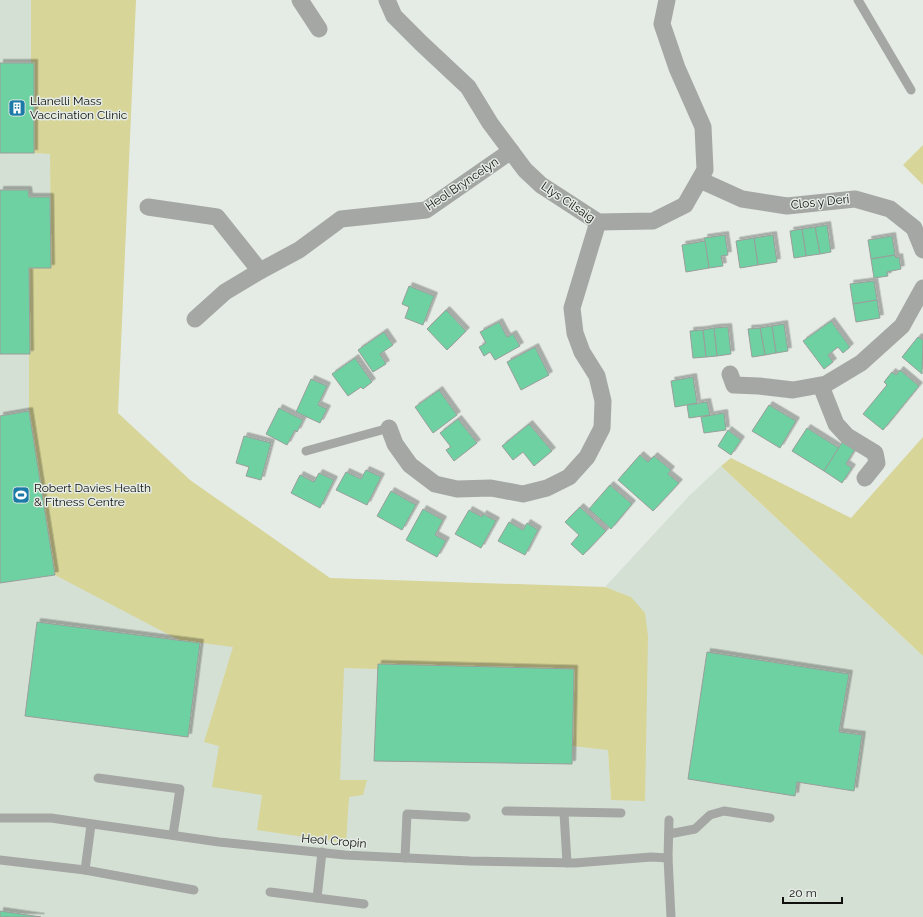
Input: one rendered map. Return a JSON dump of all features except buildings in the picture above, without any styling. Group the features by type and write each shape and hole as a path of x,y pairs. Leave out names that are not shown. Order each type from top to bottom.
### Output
{"street":[{"path":"300,0 319,29"},
{"name":"Llys Cilsaig","path":"387,0 394,16 468,87 490,123 526,170 541,184 598,222 652,221 685,205 705,170 703,126 677,68 662,24 667,0"},
{"name":"Heol Bryncelyn","path":"195,320 224,292 299,250 341,219 426,210 511,151"},
{"name":"Clos y Deri","path":"700,180 742,199 787,206 855,199 890,209 914,228 923,250"},
{"path":"148,207 217,217 260,271"},
{"path":"389,428 395,444 410,464 435,484 457,489 491,488 523,494 546,488 569,477 588,457 602,428 603,401 597,376 582,352 575,333 572,308 598,222"},
{"path":"730,374 734,385 793,390 826,384 861,363 902,326 923,288"},
{"path":"820,386 836,424 846,436 875,453 877,463 865,478"}],"lane":[{"path":"858,0 911,90"},
{"path":"306,451 389,428"},
{"path":"98,778 180,789 173,835"},
{"path":"669,834 694,829 710,815 724,810 770,818"},
{"path":"506,811 621,813"},
{"path":"564,812 567,863"},
{"path":"405,858 407,814 466,817"},
{"name":"Heol Cropin","path":"0,818 51,818 91,825 218,842 405,858 567,863 668,858"},
{"path":"669,820 668,858 671,917"},
{"path":"85,870 91,825"},
{"path":"317,898 322,852"},
{"path":"0,860 85,870 194,890"},
{"path":"270,892 364,904"}],"shaded area":[{"path":"0,0 31,0 31,63 34,63 34,153 50,154 51,268 29,269 29,411 55,575 407,664 574,669 608,750 611,800 631,597 605,587 690,495 721,466 923,656 923,917 0,917"},
{"path":"31,0 136,0 118,413 190,480 330,578 605,587 631,597 645,613 648,636 645,801 611,800 608,750 573,746 574,669 378,664 378,669 344,668 340,780 367,780 363,795 349,797 346,843 257,830 262,795 212,787 219,746 204,742 233,647 179,640 55,575 29,411 29,268 51,268 50,154 34,153 34,63 31,63"},
{"path":"923,145 923,185 903,165"},
{"path":"923,437 923,656 721,466 731,458 851,518"}],"place":[{"name":"Llanelli Mass Vaccination Clinic","path":"17,108"},
{"name":"Robert Davies Health & Fitness Centre","path":"21,495"}]}
